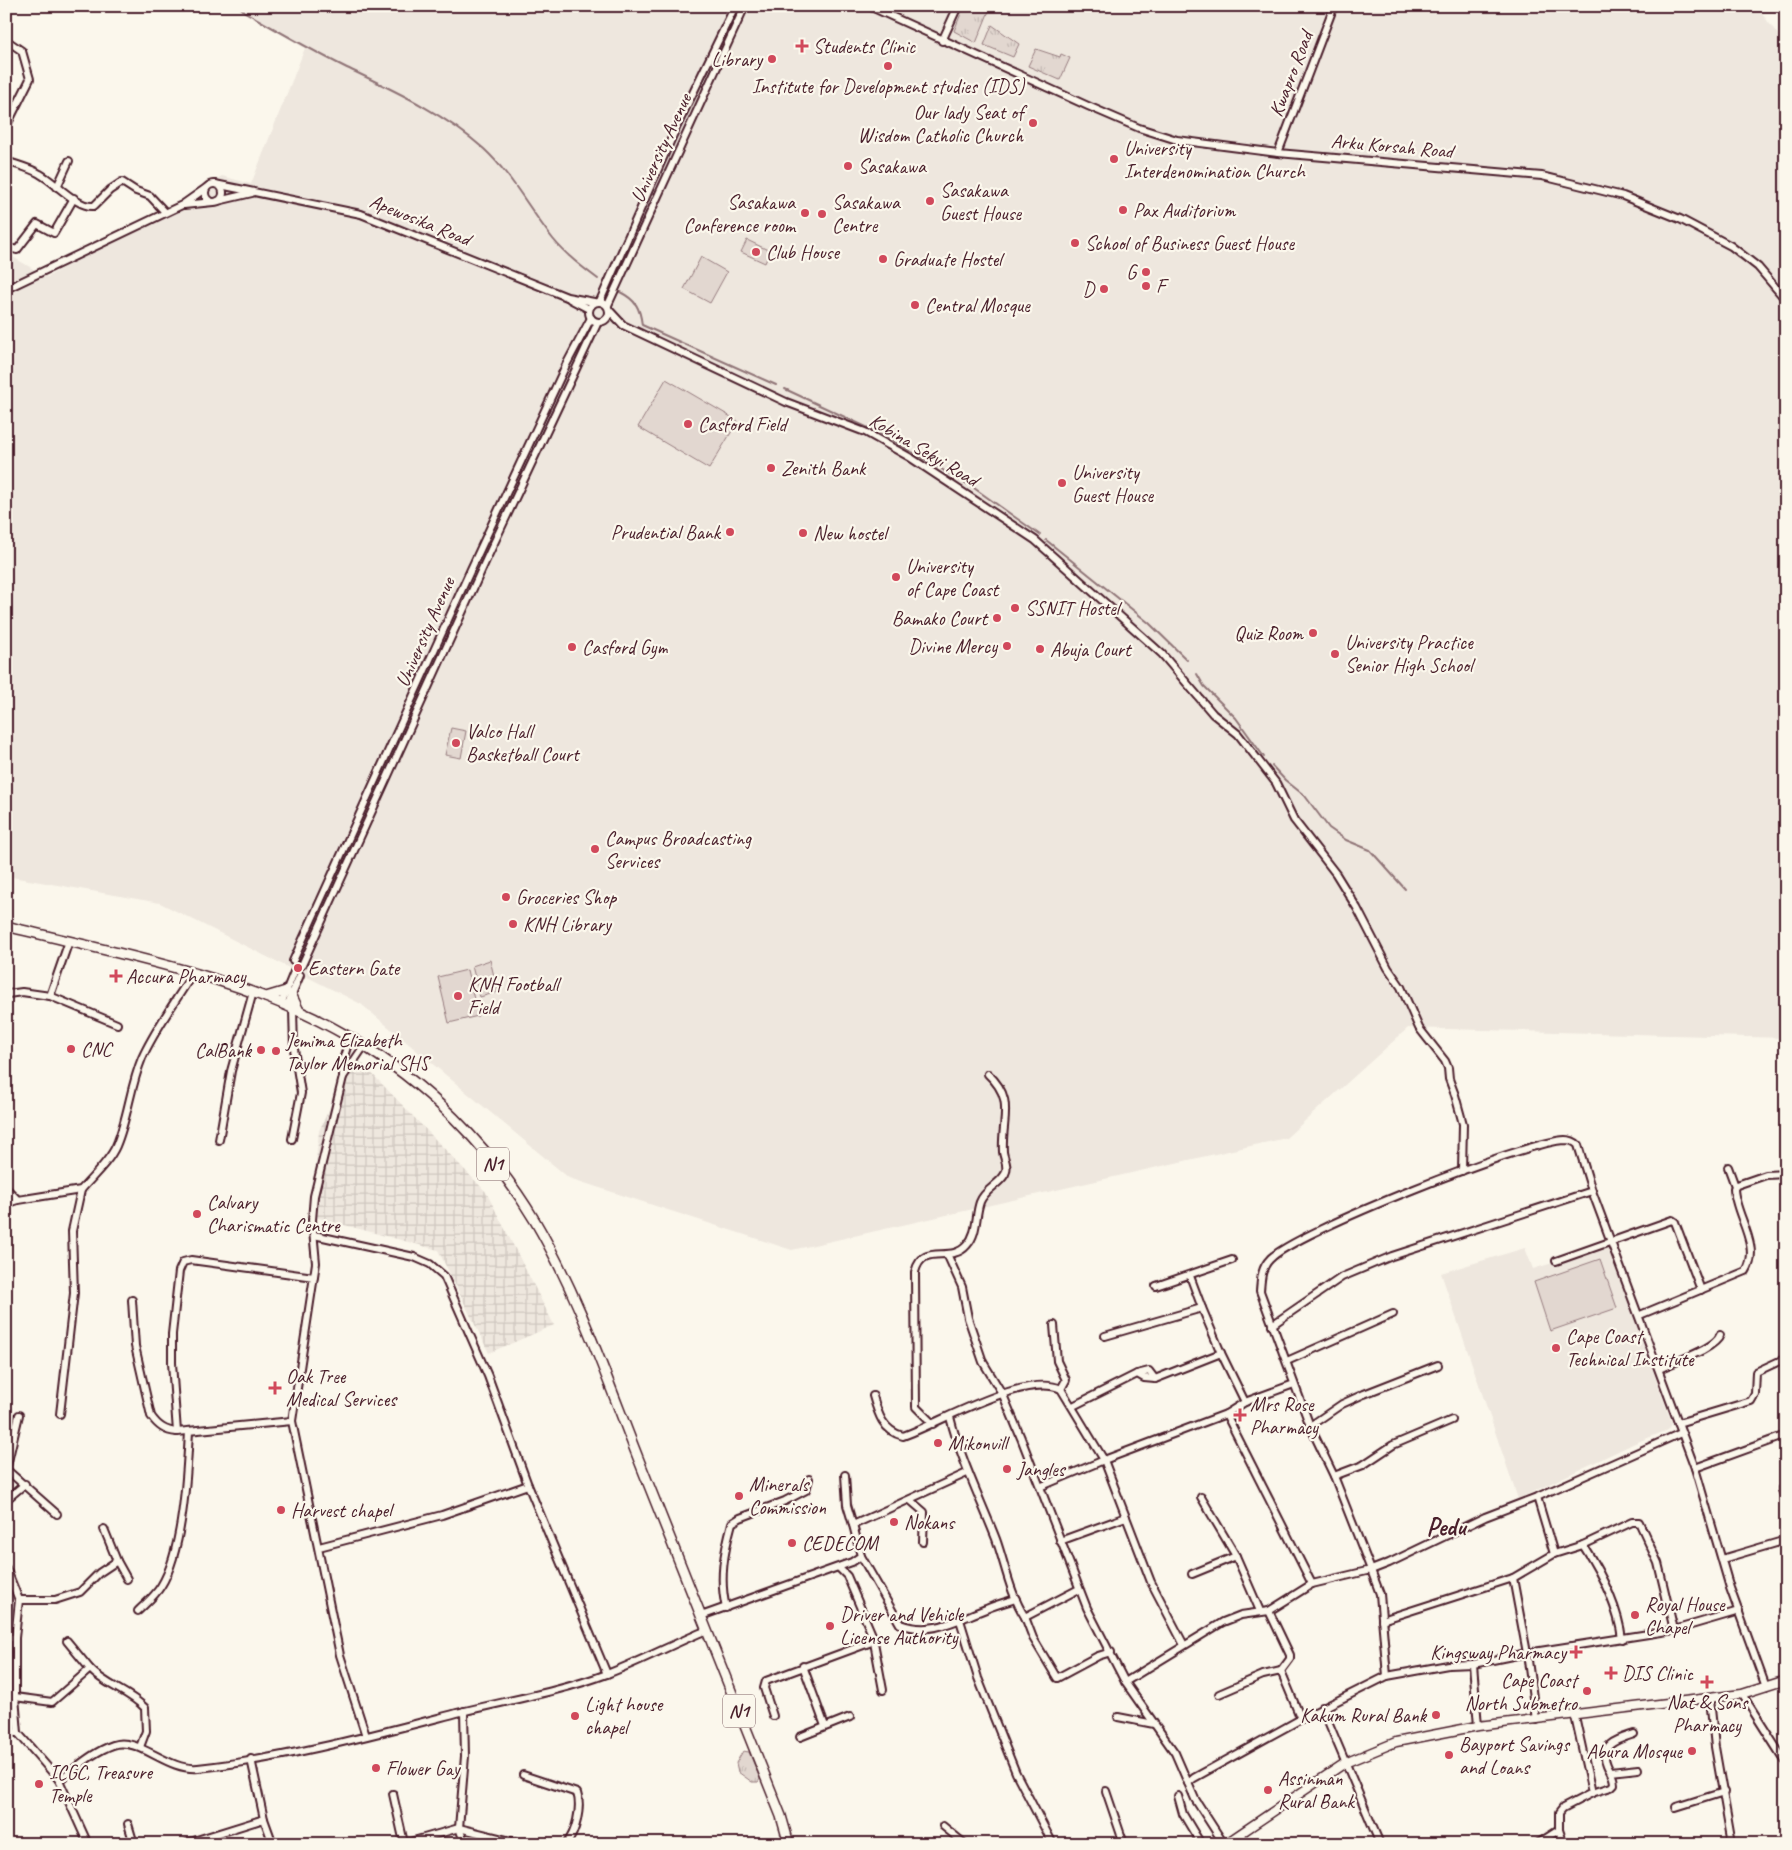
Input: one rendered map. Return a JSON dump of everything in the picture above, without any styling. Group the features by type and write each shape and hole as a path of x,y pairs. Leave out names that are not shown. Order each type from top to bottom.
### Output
{"highway":[{"name":"N1","path":"6,926 193,973 253,992 290,1007 350,1037 405,1075 467,1133 487,1156 534,1219 578,1308 793,1844"},
{"path":"266,997 289,992 290,1007"},
{"name":"N1","path":"787,1833 789,1844"}],"main road":[{"path":"1224,1844 1346,1763 1396,1742 1478,1726 1575,1716 1742,1694 1786,1680"}],"street":[{"name":"University Avenue","path":"597,302 680,119 735,6"},
{"name":"University Avenue","path":"609,308 745,6"},
{"name":"Arku Korsah Road","path":"869,6 942,41 1152,132 1197,144 1542,176 1623,196 1680,219 1731,246 1758,267 1786,300"},
{"path":"942,41 958,6"},
{"name":"Kwapro Road","path":"1278,153 1334,6"},
{"path":"6,40 22,51 30,79 20,102 8,118 6,127"},
{"path":"6,161 39,173 57,187 89,206 94,206 110,190 122,182 136,191 150,196 165,212"},
{"path":"57,187 69,161"},
{"path":"215,184 220,186 222,193 216,201 206,197 206,188 215,184"},
{"name":"Apewosika Road","path":"215,184 362,214 567,297"},
{"name":"Apewosika Road","path":"6,290 182,205 206,188"},
{"name":"Apewosika Road","path":"182,205 216,201 255,192"},
{"path":"6,247 17,250 37,224 54,233 74,198"},
{"path":"567,297 597,302 609,308 606,319"},
{"path":"567,297 589,310 591,318 598,322 606,319 623,325"},
{"path":"589,310 597,302"},
{"name":"Kobina Sekyi Road","path":"609,308 623,325 786,402 865,432 911,458 1035,540 1132,625 1183,677 1213,714 1238,734 1276,783 1294,820 1336,874 1357,908 1388,968 1401,987 1419,1028 1445,1061 1463,1124 1462,1171"},
{"name":"University Avenue","path":"293,961 474,562 566,365 591,318"},
{"name":"University Avenue","path":"302,965 487,558 598,322"},
{"path":"50,996 68,941"},
{"path":"60,1414 74,1293 72,1231 81,1190 115,1148 123,1126 133,1080 143,1056 193,973"},
{"path":"292,1139 301,1093 294,1049 289,992 297,973"},
{"path":"8,994 22,992 50,996 117,1024"},
{"path":"220,1140 231,1071 253,992"},
{"path":"350,1037 342,1060 343,1077 314,1196 312,1220 316,1263 292,1421 340,1655 366,1736"},
{"path":"343,1077 364,1046"},
{"path":"932,1424 916,1406 915,1272 918,1261 923,1257 960,1251 967,1246 976,1228 982,1196 1004,1176 1007,1170 1003,1152 1005,1101 1003,1090 988,1074"},
{"path":"1387,1676 1378,1586 1334,1476 1310,1426 1260,1291 1263,1269 1270,1259 1318,1231 1462,1171 1551,1142 1573,1140 1578,1145 1592,1191 1660,1368 1681,1433 1695,1468 1722,1559 1766,1687"},
{"path":"1640,1315 1746,1271 1750,1265 1751,1253 1728,1167"},
{"path":"1734,1186 1766,1175 1786,1174"},
{"path":"6,1188 18,1200"},
{"path":"6,1204 18,1200 81,1190"},
{"path":"1272,1324 1342,1277 1392,1256 1592,1191"},
{"path":"1556,1261 1669,1220 1674,1220 1700,1290"},
{"path":"314,1234 414,1257 430,1264 444,1276 488,1376 528,1485 606,1674"},
{"path":"947,1254 962,1287 968,1318 983,1362 1003,1395 1042,1486 1060,1541 1079,1589 1125,1682 1175,1753 1195,1798 1224,1844"},
{"path":"177,1432 172,1334 179,1271 182,1262 191,1260 314,1277"},
{"path":"1156,1286 1190,1276 1232,1260"},
{"path":"1190,1276 1221,1353 1245,1402"},
{"path":"132,1300 135,1346 151,1416 156,1424 168,1431 177,1432 292,1421"},
{"path":"1106,1336 1202,1308"},
{"path":"1287,1361 1393,1314"},
{"path":"1054,1325 1057,1361 1066,1380 1061,1388"},
{"path":"1660,1368 1707,1348 1717,1342 1720,1335"},
{"path":"1073,1406 1137,1374 1144,1378 1155,1379 1221,1353"},
{"path":"1678,1423 1751,1401 1755,1394 1756,1372 1786,1358"},
{"path":"1310,1426 1342,1404 1438,1365"},
{"path":"873,1396 877,1410 886,1428 894,1434 903,1436 950,1417 982,1401 1041,1384 1052,1384 1061,1388 1104,1460 1151,1582 1184,1645"},
{"path":"1042,1486 1104,1460 1226,1414 1245,1402 1294,1384"},
{"path":"1226,1414 1312,1584"},
{"path":"19,1415 6,1470 25,1484 57,1514"},
{"path":"950,1417 968,1473 996,1540 1016,1599 1033,1638 1057,1678 1098,1656 1111,1652"},
{"path":"1334,1476 1362,1465 1393,1446 1452,1420"},
{"path":"138,1611 162,1585 176,1547 186,1475 189,1431"},
{"path":"1125,1682 1223,1622 1260,1611 1269,1611 1312,1584 1371,1570 1485,1517 1537,1497 1681,1433"},
{"path":"1695,1468 1786,1434"},
{"path":"853,1525 968,1473"},
{"path":"845,1475 847,1505 861,1556 900,1624 925,1630 944,1626 1016,1599"},
{"path":"726,1608 722,1584 723,1566 732,1523 796,1496 806,1490 809,1479"},
{"path":"1786,1483 1782,1490 1786,1500"},
{"path":"6,1500 25,1484"},
{"path":"319,1547 442,1515 528,1485"},
{"path":"1201,1497 1236,1556 1260,1611"},
{"path":"1537,1497 1554,1554"},
{"path":"910,1500 924,1512 924,1542"},
{"path":"1060,1541 1126,1517"},
{"path":"1382,1620 1513,1578 1554,1554 1583,1545 1632,1522 1639,1522 1658,1563 1674,1630"},
{"path":"104,1530 116,1561 127,1579"},
{"path":"1722,1559 1786,1540"},
{"path":"1583,1545 1610,1592 1618,1615 1622,1639"},
{"path":"701,1616 839,1568 861,1556"},
{"path":"1192,1574 1236,1556"},
{"path":"19,1600 55,1600 80,1592 99,1573 116,1561"},
{"path":"6,1568 19,1600 15,1638 15,1697 18,1733 59,1780 88,1844"},
{"path":"839,1568 847,1576 872,1637 883,1690"},
{"path":"1513,1578 1527,1653 1536,1720"},
{"path":"1025,1617 1079,1589"},
{"path":"1219,1694 1263,1675 1281,1671 1290,1659 1290,1655 1269,1611"},
{"path":"1188,1783 1322,1707 1387,1676 1441,1666 1473,1664 1527,1653 1674,1630 1739,1611"},
{"path":"960,1620 978,1678 1016,1773 1053,1844"},
{"path":"59,1780 92,1756 114,1745 129,1744 140,1747 158,1758 181,1767 197,1768 251,1760 366,1736 543,1694 606,1674 707,1630"},
{"path":"773,1716 764,1688 766,1681 869,1643 872,1637"},
{"path":"6,1638 15,1638"},
{"path":"66,1640 90,1669 110,1686 136,1698 144,1708 147,1715 146,1731 140,1747"},
{"path":"1473,1664 1478,1726"},
{"path":"804,1666 825,1726"},
{"path":"15,1697 52,1702 90,1669"},
{"path":"1281,1671 1301,1719"},
{"path":"1742,1694 1786,1762"},
{"path":"1710,1699 1715,1747 1732,1844"},
{"path":"1322,1707 1361,1794 1380,1844"},
{"path":"464,1712 465,1756 459,1828 465,1844"},
{"path":"1575,1716 1592,1793"},
{"path":"800,1737 850,1717"},
{"path":"1118,1717 1154,1724"},
{"path":"6,1732 18,1733"},
{"path":"1564,1844 1559,1830 1558,1818 1563,1808 1614,1784 1604,1756 1607,1748 1615,1740 1634,1734"},
{"path":"251,1760 264,1819 273,1844"},
{"path":"1611,1772 1638,1769"},
{"path":"523,1775 578,1793 579,1804 572,1836 566,1844"},
{"path":"1106,1792 1124,1844"},
{"path":"1676,1807 1724,1792"},
{"path":"393,1794 404,1844 459,1828 523,1844"},
{"path":"1178,1796 1183,1814 1201,1844"},
{"path":"187,1843 264,1819"},
{"path":"128,1824 134,1844"},
{"path":"943,1826 965,1844"},
{"path":"1537,1844 1559,1830"},
{"path":"1241,1833 1246,1844"}],"shaded area":[{"name":"University of Cape Coast","path":"240,6 1756,6 1786,45 1786,1038 1408,1028 1286,1138 792,1250 569,1178 361,1004 160,903 6,876 6,253 47,277 222,176 251,184 305,48 260,21"},
{"path":"354,1055 486,1192 554,1325 489,1353 438,1250 311,1216 319,1131"},
{"name":"Cape Coast Technical Institute","path":"1608,1246 1672,1424 1668,1430 1635,1443 1518,1499 1441,1273 1525,1248 1533,1269"}],"green space":[{"path":"964,6 991,6 976,43 954,31"},
{"path":"992,25 1019,44 1013,57 984,45"},
{"path":"1036,49 1060,57 1061,54 1070,58 1060,80 1028,66"},
{"name":"Club House","path":"747,240 770,251 765,263 741,252"},
{"path":"701,257 727,272 710,303 684,289"},
{"name":"Casford Field","path":"666,379 738,421 709,469 638,427"},
{"name":"Valco Hall Basketball Court","path":"451,728 466,731 461,758 445,755"},
{"path":"490,960 498,992 480,997 472,966"},
{"name":"KNH Football Field","path":"467,970 478,1016 449,1023 438,977"},
{"path":"1600,1259 1617,1308 1550,1331 1534,1282"},
{"path":"743,1751 749,1752 760,1779 758,1782 752,1782 738,1772 736,1763"}],"waterway":[{"path":"239,6 245,12 307,47 435,113 469,136 503,170 558,245 598,279"},
{"path":"620,292 630,298 636,305 642,325 776,385"},
{"path":"785,389 879,433 974,488 1040,535"},
{"path":"1046,540 1149,623 1187,660"},
{"path":"1197,674 1204,686 1236,718 1264,757"},
{"path":"1272,766 1285,780 1305,796 1329,828 1346,840 1370,850 1405,889"}],"place":[{"name":"Students Clinic","path":"802,46"},
{"name":"Library","path":"772,59"},
{"name":"Institute for Development studies (IDS)","path":"888,66"},
{"name":"Our lady Seat of Wisdom Catholic Church","path":"1033,123"},
{"name":"University Interdenomination Church","path":"1114,159"},
{"name":"Sasakawa","path":"848,166"},
{"name":"Sasakawa Guest House","path":"930,201"},
{"name":"Pax Auditorium","path":"1123,210"},
{"name":"Sasakawa Conference room","path":"805,213"},
{"name":"Sasakawa Centre","path":"822,214"},
{"name":"School of Business Guest House","path":"1075,243"},
{"name":"Club House","path":"756,252"},
{"name":"Graduate Hostel","path":"883,259"},
{"name":"G","path":"1146,272"},
{"name":"F","path":"1146,286"},
{"name":"D","path":"1104,289"},
{"name":"Central Mosque","path":"915,305"},
{"name":"Casford Field","path":"688,424"},
{"name":"Zenith Bank","path":"771,468"},
{"name":"University Guest House","path":"1062,483"},
{"name":"Prudential Bank","path":"730,532"},
{"name":"New hostel","path":"803,533"},
{"name":"University of Cape Coast","path":"896,577"},
{"name":"SSNIT Hostel","path":"1015,608"},
{"name":"Bamako Court","path":"997,618"},
{"name":"Quiz Room","path":"1313,633"},
{"name":"Divine Mercy","path":"1007,646"},
{"name":"Casford Gym","path":"572,647"},
{"name":"Abuja Court","path":"1040,649"},
{"name":"University Practice Senior High School","path":"1335,654"},
{"name":"Valco Hall Basketball Court","path":"456,743"},
{"name":"Campus Broadcasting Services","path":"595,849"},
{"name":"Groceries Shop","path":"506,897"},
{"name":"KNH Library","path":"513,924"},
{"name":"Eastern Gate","path":"298,968"},
{"name":"Accura Pharmacy","path":"116,976"},
{"name":"KNH Football Field","path":"458,996"},
{"name":"CNC","path":"71,1049"},
{"name":"CalBank","path":"261,1050"},
{"name":"Jemima Elizabeth Taylor Memorial SHS","path":"276,1051"},
{"name":"Calvary Charismatic Centre","path":"197,1214"},
{"name":"Cape Coast Technical Institute","path":"1556,1348"},
{"name":"Oak Tree Medical Services","path":"275,1388"},
{"name":"Mrs Rose Pharmacy","path":"1240,1415"},
{"name":"Mikonvill","path":"938,1443"},
{"name":"Jangles","path":"1007,1469"},
{"name":"Minerals Commission","path":"739,1496"},
{"name":"Harvest chapel","path":"281,1510"},
{"name":"Nokans","path":"894,1522"},
{"name":"CEDECOM","path":"792,1543"},
{"name":"Royal House Chapel","path":"1635,1615"},
{"name":"Driver and Vehicle License Authority","path":"830,1626"},
{"name":"Kingsway Pharmacy","path":"1576,1652"},
{"name":"DIS Clinic","path":"1611,1673"},
{"name":"Nat & Sons Pharmacy","path":"1707,1682"},
{"name":"Cape Coast North Submetro","path":"1587,1691"},
{"name":"Kakum Rural Bank","path":"1436,1715"},
{"name":"Light house chapel","path":"575,1716"},
{"name":"Abura Mosque","path":"1692,1751"},
{"name":"Bayport Savings and Loans","path":"1449,1755"},
{"name":"Flower Gay","path":"376,1768"},
{"name":"ICGC, Treasure Temple","path":"39,1784"},
{"name":"Assinman Rural Bank","path":"1268,1790"}],"district":[{"name":"Pedu","path":"1446,1527"}]}
